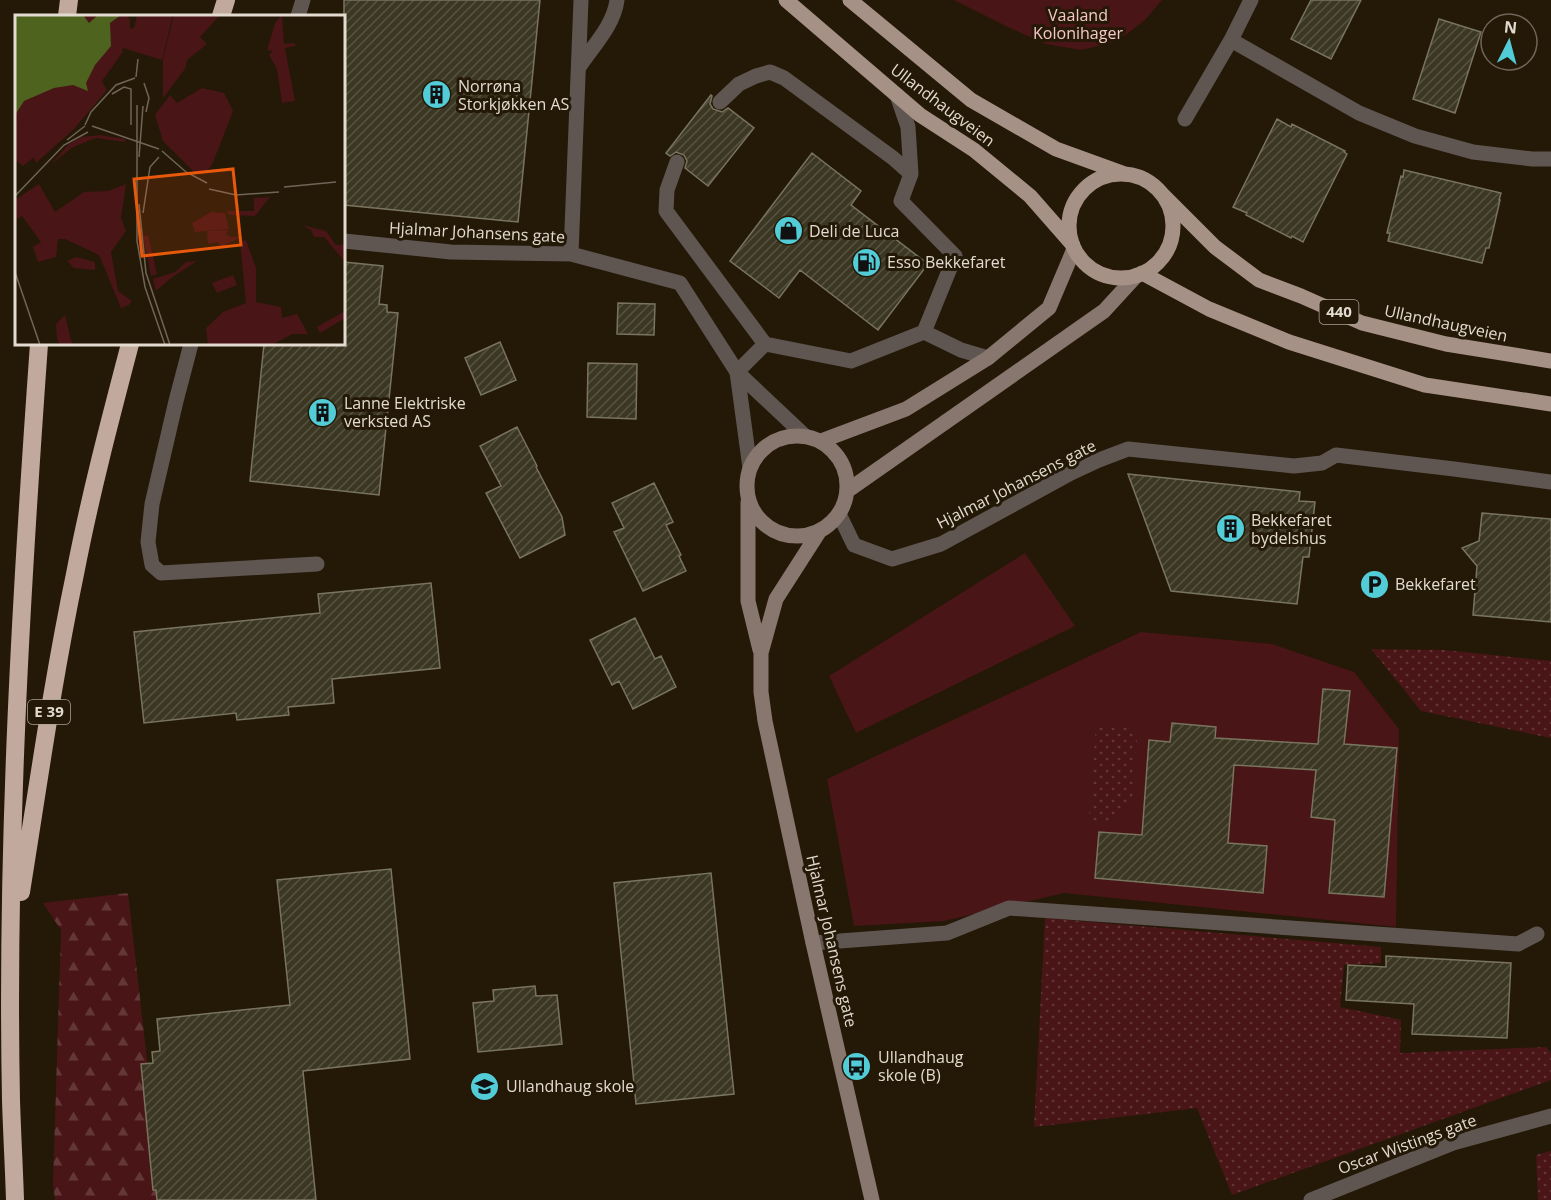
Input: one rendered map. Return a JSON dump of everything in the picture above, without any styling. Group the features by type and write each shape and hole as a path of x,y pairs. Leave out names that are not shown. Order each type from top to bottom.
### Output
{"highway":[{"path":"67,15 69,0"},
{"path":"221,15 226,0"},
{"name":"E 39","path":"15,1200 11,1101 11,956 15,747 23,571 39,345"},
{"name":"E 39","path":"11,956 56,673 75,573 97,470 130,345"}],"main road":[{"name":"Ullandhaugveien","path":"786,0 920,115 974,150 1030,196 1073,247"},
{"name":"Ullandhaugveien","path":"850,0 971,100 1056,149 1125,174"},
{"name":"440","path":"1125,174 1138,176 1160,192"},
{"path":"1125,174 1107,176 1092,182 1079,195 1071,210 1069,228 1073,247 1083,261 1094,270 1108,276 1122,277 1139,274 1156,264 1166,251 1172,237 1173,221 1169,206 1160,192"},
{"name":"Ullandhaugveien","path":"1160,192 1215,247 1259,280 1362,323 1446,344 1551,361"},
{"path":"1139,274 1209,309 1289,342 1425,385 1551,404"}],"street":[{"path":"298,15 303,0"},
{"path":"571,254 580,0"},
{"path":"578,67 611,22 617,0"},
{"path":"1185,119 1231,40 1251,0"},
{"path":"1231,40 1359,113 1414,136 1473,152 1551,159"},
{"path":"720,102 739,84 770,72 794,85 893,158 911,174"},
{"path":"677,162 667,190 666,211 765,344 851,361 924,332 955,256 902,201 911,174 908,127 897,95"},
{"name":"Hjalmar Johansens gate","path":"345,241 451,252 571,254 680,283 737,372 805,436"},
{"path":"821,441 906,409 987,358 1049,308 1073,247"},
{"path":"847,491 1104,311 1139,274"},
{"path":"924,332 961,350 987,358"},
{"path":"737,372 765,344"},
{"path":"191,345 152,504 148,542 152,565 161,573 317,564"},
{"name":"Hjalmar Johansens gate","path":"737,372 750,468"},
{"path":"788,436 805,436 821,441 833,450 847,476 847,491 845,503 830,524 819,532 805,536 790,536 776,532 763,524 748,499 747,483 750,468 758,453 771,442 788,436"},
{"name":"Hjalmar Johansens gate","path":"839,514 854,545 892,559 941,544 1071,473 1128,449 1294,466 1322,463 1336,455 1551,482"},
{"name":"Hjalmar Johansens gate","path":"748,499 748,601 761,653 761,692 765,721 872,1200"},
{"name":"Hjalmar Johansens gate","path":"761,653 776,599 819,532"},
{"path":"813,943 947,933 1009,908 1518,944 1537,934"},
{"name":"Oscar Wistings gate","path":"1311,1200 1453,1143 1551,1116"}],"green space":[{"name":"Vaaland Kolonihager","path":"954,0 1162,0 1145,20 1127,34 1108,44 1080,50 1046,44"},
{"path":"1025,553 1075,626 856,733 829,676"},
{"path":"1141,632 1272,644 1354,672 1399,729 1396,927 1064,893 944,921 854,926 827,779"},
{"path":"1371,649 1445,650 1551,661 1551,738 1421,711"},
{"path":"1096,727 1133,728 1137,736 1133,803 1114,821 1089,820"},
{"path":"128,893 163,1200 55,1200 53,1184 61,930 43,903"},
{"path":"1045,918 1381,947 1381,963 1344,965 1340,1007 1401,1020 1400,1053 1546,1047 1551,1053 1551,1080 1232,1195 1197,1108 1034,1127"},
{"path":"1551,1151 1551,1200 1538,1200 1536,1155"}],"building":[{"name":"Norrøna Storkjøkken AS","path":"344,0 540,0 518,222 345,205"},
{"path":"1311,0 1361,0 1331,59 1291,39"},
{"path":"1439,19 1479,31 1479,38 1455,113 1413,99"},
{"path":"711,95 710,104 713,109 722,112 728,108 754,128 708,186 685,168 687,161 684,155 676,152 670,156 666,153"},
{"path":"1277,119 1291,127 1292,124 1347,154 1303,242 1233,207"},
{"path":"812,153 861,191 851,205 928,264 878,330 800,270 779,298 730,261"},
{"path":"1404,170 1501,193 1489,248 1486,248 1482,263 1388,241 1390,233 1387,233"},
{"name":"Lanne Elektriske verksted AS","path":"345,262 383,266 379,304 387,305 387,312 398,313 379,495 250,481 264,345 345,345"},
{"path":"618,303 655,304 654,335 617,334"},
{"path":"500,342 516,380 481,395 465,358"},
{"path":"588,363 637,364 636,419 587,417"},
{"path":"517,427 562,517 565,535 520,558 486,493 501,486 480,446"},
{"name":"Bekkefaret bydelshus","path":"1128,474 1300,492 1299,501 1315,502 1309,557 1303,557 1297,604 1171,591"},
{"path":"654,483 673,522 666,525 686,571 643,591 614,532 624,528 612,503"},
{"path":"1482,513 1551,519 1551,622 1473,615 1477,566 1462,548 1479,541"},
{"path":"431,583 440,668 332,679 334,703 288,707 289,715 237,720 236,713 144,723 134,632 320,613 318,594"},
{"path":"635,618 655,659 661,656 676,687 633,709 619,681 612,685 590,640"},
{"path":"1323,689 1350,691 1344,744 1397,748 1384,897 1329,893 1335,820 1311,817 1316,770 1234,765 1228,843 1267,846 1263,893 1095,878 1099,832 1142,835 1149,740 1170,742 1172,723 1216,727 1215,738 1318,744"},
{"path":"391,869 410,1059 303,1071 316,1200 157,1200 156,1190 153,1190 141,1064 153,1063 152,1052 160,1051 157,1019 290,1005 277,880"},
{"path":"711,873 734,1094 636,1104 614,883"},
{"path":"1386,956 1511,963 1507,1038 1412,1034 1414,1004 1346,1000 1348,965 1386,967"},
{"path":"535,986 536,996 557,995 562,1044 478,1052 473,1003 494,1001 493,990"}],"place":[{"name":"Norrøna Storkjøkken AS","path":"437,95"},
{"name":"Deli de Luca","path":"788,231"},
{"name":"Esso Bekkefaret","path":"866,262"},
{"name":"Lanne Elektriske verksted AS","path":"323,412"},
{"name":"Bekkefaret bydelshus","path":"1230,529"},
{"name":"Bekkefaret","path":"1374,584"},
{"name":"Ullandhaug skole (B)","path":"857,1066"},
{"name":"Ullandhaug skole","path":"485,1086"}]}
